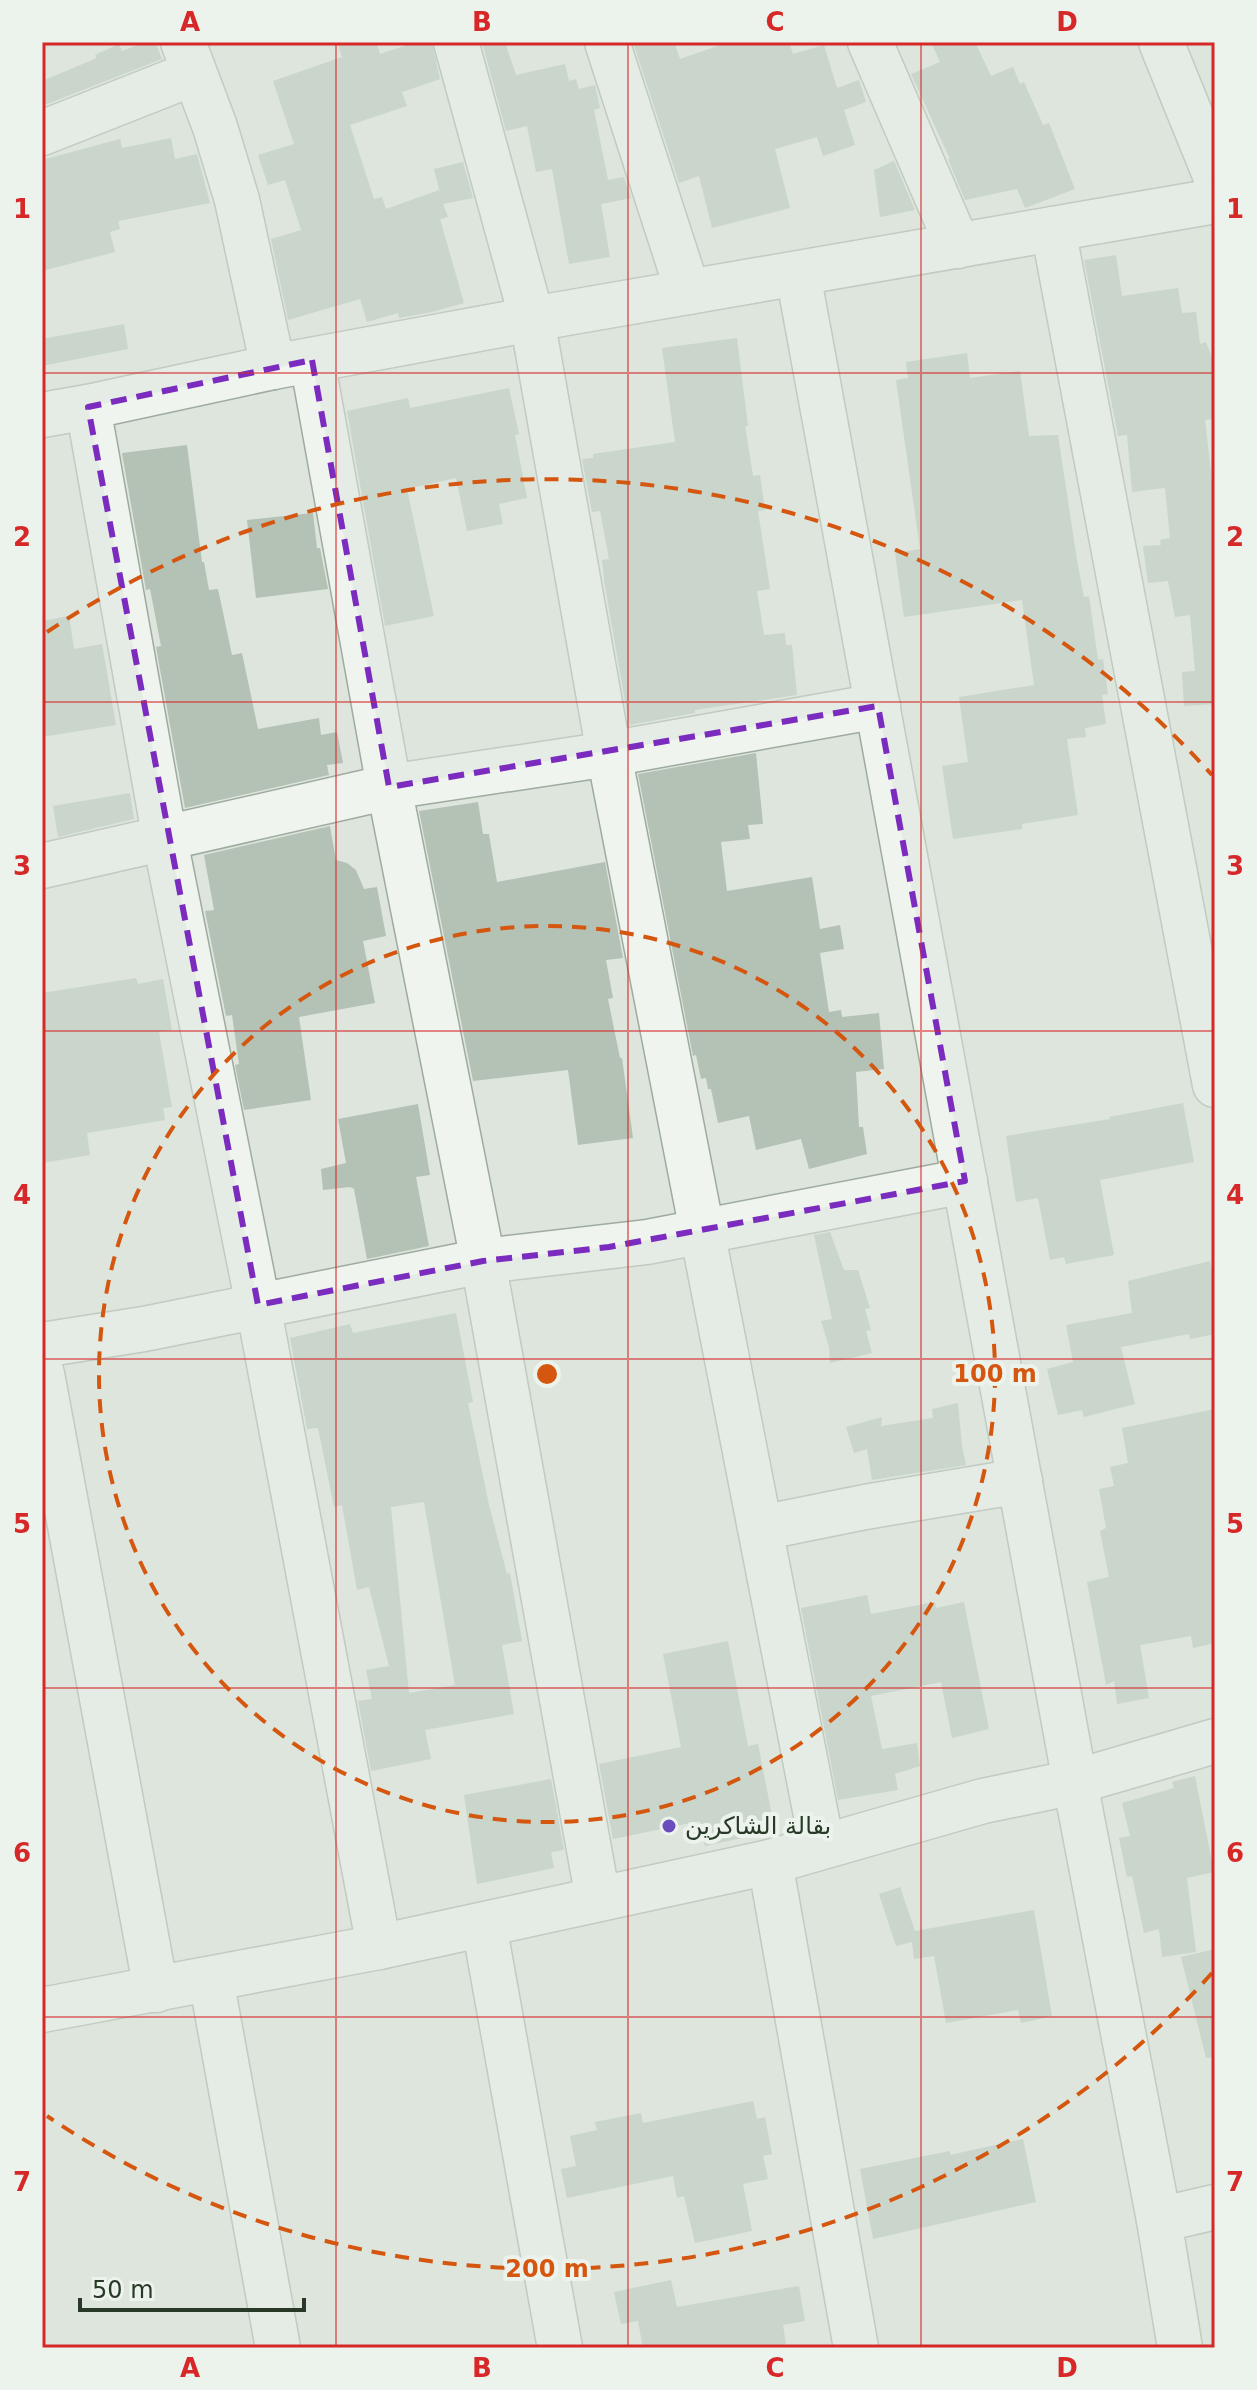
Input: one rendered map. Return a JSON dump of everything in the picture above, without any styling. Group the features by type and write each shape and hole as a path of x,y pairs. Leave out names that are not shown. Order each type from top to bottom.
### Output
{"street":[{"path":"456,42 532,319 609,754 822,1846"},
{"path":"607,42 688,292"},
{"path":"870,42 958,246"},
{"path":"1161,42 1215,175"},
{"path":"42,133 189,58 215,127 293,364 389,787 483,1261 598,1899"},
{"path":"42,415 532,319 1215,201"},
{"path":"1053,229 1215,1085"},
{"path":"798,274 1075,1782 1159,2220 1180,2348"},
{"path":"88,407 165,840 258,1305 379,1947"},
{"path":"42,866 389,787 609,754 878,706"},
{"path":"42,1345 144,1329 483,1261 609,1247 701,1232 965,1181"},
{"path":"42,1374 156,1990"},
{"path":"761,1528 1020,1481"},
{"path":"42,2010 379,1947 770,1862 983,1801 1075,1782 1215,1741"},
{"path":"770,1862 856,2348"},
{"path":"484,1925 560,2348"},
{"path":"211,1979 278,2348"},
{"path":"1159,2220 1215,2207"}],"highlighted area":[{"path":"312,360 389,787 878,706 965,1181 609,1247 483,1261 258,1305 88,407"}],"building":[{"path":"155,42 162,59 42,106 42,81 97,58 95,55 119,44 122,51"},
{"path":"337,42 376,42 380,54 416,42 432,42 440,79 402,92 407,106 350,125 374,199 382,197 386,209 439,190 440,193 434,169 463,162 473,198 443,204 448,217 440,219 464,303 399,318 398,313 367,322 360,299 288,320 271,239 301,230 285,180 268,185 258,155 294,144 273,81 342,57"},
{"path":"482,42 505,42 516,75 565,64 569,81 576,79 579,89 595,85 600,108 594,110 608,180 624,177 631,198 601,204 610,257 569,264 552,169 536,172 527,126 506,131"},
{"path":"633,42 674,42 680,59 729,42 789,42 793,54 824,45 837,88 859,80 866,102 844,110 855,145 823,156 817,137 775,149 790,208 712,228 699,176 679,183"},
{"path":"931,42 975,42 991,76 1013,67 1020,84 1024,82 1043,125 1049,123 1075,189 1025,208 1017,189 965,200 911,74 940,62"},
{"path":"171,138 175,159 197,154 210,203 118,221 120,229 110,232 115,252 42,271 42,160 120,139 122,148"},
{"path":"894,161 915,210 880,217 874,170"},
{"path":"1116,255 1122,296 1178,288 1182,313 1196,312 1200,344 1206,342 1215,366 1215,419 1205,420 1215,507 1215,704 1184,706 1182,672 1195,671 1190,615 1175,617 1168,581 1148,583 1143,546 1161,545 1160,540 1170,538 1165,488 1132,492 1127,435 1118,436 1084,260"},
{"path":"124,324 128,349 42,366 42,339"},
{"path":"737,338 753,476 760,475 765,510 758,511 770,589 757,591 764,635 785,633 786,645 792,645 797,695 695,710 695,713 629,725 604,580 602,560 609,559 600,511 592,512 582,459 593,458 593,454 675,442 662,348"},
{"path":"967,353 970,378 1020,371 1029,436 1058,435 1084,597 1089,596 1098,660 1103,659 1108,694 1102,695 1106,724 1085,728 1086,737 1067,739 1078,815 1022,824 1022,829 953,839 942,766 968,762 959,697 1034,685 1022,600 904,617 895,553 920,549 896,380 908,378 906,362"},
{"path":"509,388 519,434 515,435 527,498 499,504 503,524 467,531 456,478 407,489 434,616 385,626 347,411 408,398 410,408"},
{"path":"187,445 202,562 209,590 218,589 232,655 242,653 258,729 319,718 321,735 337,732 343,763 327,765 329,775 185,808 156,647 161,646 150,589 146,590 122,453"},
{"path":"313,513 317,548 320,548 328,589 256,598 247,520"},
{"path":"69,616 74,649 102,644 116,725 42,737 42,621"},
{"path":"756,753 763,824 748,825 750,839 721,842 727,891 812,877 820,929 840,925 844,949 820,953 829,1012 841,1010 842,1017 879,1013 884,1069 856,1072 859,1127 863,1127 867,1154 809,1169 801,1139 756,1150 749,1116 718,1123 711,1089 708,1089 706,1078 701,1079 696,1055 693,1056 638,774"},
{"path":"130,793 134,819 58,837 53,806"},
{"path":"478,802 483,834 489,834 497,882 605,862 623,958 606,960 613,998 608,999 622,1058 633,1138 578,1145 568,1070 473,1081 419,811"},
{"path":"330,826 336,860 356,870 364,889 377,887 386,936 363,941 375,1003 299,1017 311,1100 244,1110 235,1065 239,1064 232,1015 226,1016 205,911 214,910 204,855"},
{"path":"136,978 138,984 163,979 172,1030 159,1032 172,1107 163,1108 165,1120 87,1133 90,1155 42,1163 42,993"},
{"path":"1183,1103 1194,1162 1100,1180 1114,1255 1066,1264 1064,1257 1050,1260 1038,1198 1016,1202 1006,1136"},
{"path":"418,1104 430,1175 416,1177 429,1246 367,1259 354,1189 323,1190 321,1169 346,1163 338,1119"},
{"path":"830,1232 844,1270 858,1270 870,1308 865,1309 871,1330 866,1331 872,1353 830,1363 821,1321 832,1319 814,1235"},
{"path":"1210,1261 1215,1284 1215,1334 1190,1339 1189,1334 1121,1347 1135,1404 1084,1417 1082,1410 1058,1415 1047,1369 1073,1362 1066,1325 1132,1313 1128,1281"},
{"path":"456,1313 473,1402 468,1403 489,1505 507,1574 510,1573 522,1641 502,1645 514,1714 425,1730 431,1759 371,1771 358,1701 372,1699 366,1670 389,1666 369,1587 357,1590 342,1505 334,1507 318,1428 307,1429 290,1338 350,1324 353,1333","holes":["424,1502 455,1685 409,1693 391,1507"]},
{"path":"958,1403 966,1465 872,1480 867,1449 854,1453 846,1427 882,1417 881,1426 933,1418 932,1409"},
{"path":"1215,1409 1215,1529 1211,1530 1215,1549 1215,1643 1193,1648 1191,1636 1140,1645 1149,1698 1117,1704 1114,1681 1106,1685 1087,1582 1109,1577 1100,1531 1106,1528 1099,1489 1114,1486 1110,1467 1128,1463 1122,1428"},
{"path":"867,1595 871,1614 935,1602 936,1608 964,1602 989,1729 952,1738 941,1682 871,1696 882,1749 917,1743 920,1766 895,1774 898,1790 838,1800 801,1608"},
{"path":"728,1641 748,1746 758,1744 775,1831 705,1846 700,1821 613,1839 599,1764 681,1747 663,1654"},
{"path":"1195,1776 1214,1872 1187,1878 1196,1952 1162,1957 1159,1929 1144,1933 1132,1876 1127,1877 1119,1838 1130,1836 1122,1803 1174,1788 1172,1782"},
{"path":"551,1779 564,1850 551,1852 554,1868 477,1884 464,1795"},
{"path":"900,1887 915,1931 1034,1910 1052,2016 1021,2023 1018,2010 946,2023 934,1956 914,1959 912,1942 896,1946 879,1894"},
{"path":"1215,1949 1215,2057 1206,2058 1181,1957"},
{"path":"753,2101 757,2119 765,2117 772,2154 763,2156 768,2179 743,2184 752,2231 695,2243 684,2196 677,2198 673,2176 567,2198 561,2169 576,2166 570,2136 597,2130 595,2122 641,2113 643,2123"},
{"path":"1023,2139 1036,2202 873,2239 860,2169 950,2151 950,2155"},
{"path":"671,2280 677,2307 799,2286 805,2321 783,2325 786,2344 764,2348 643,2348 638,2321 621,2324 614,2292"}],"place":[{"name":"بقالة الشاكرين","path":"669,1826"}]}
